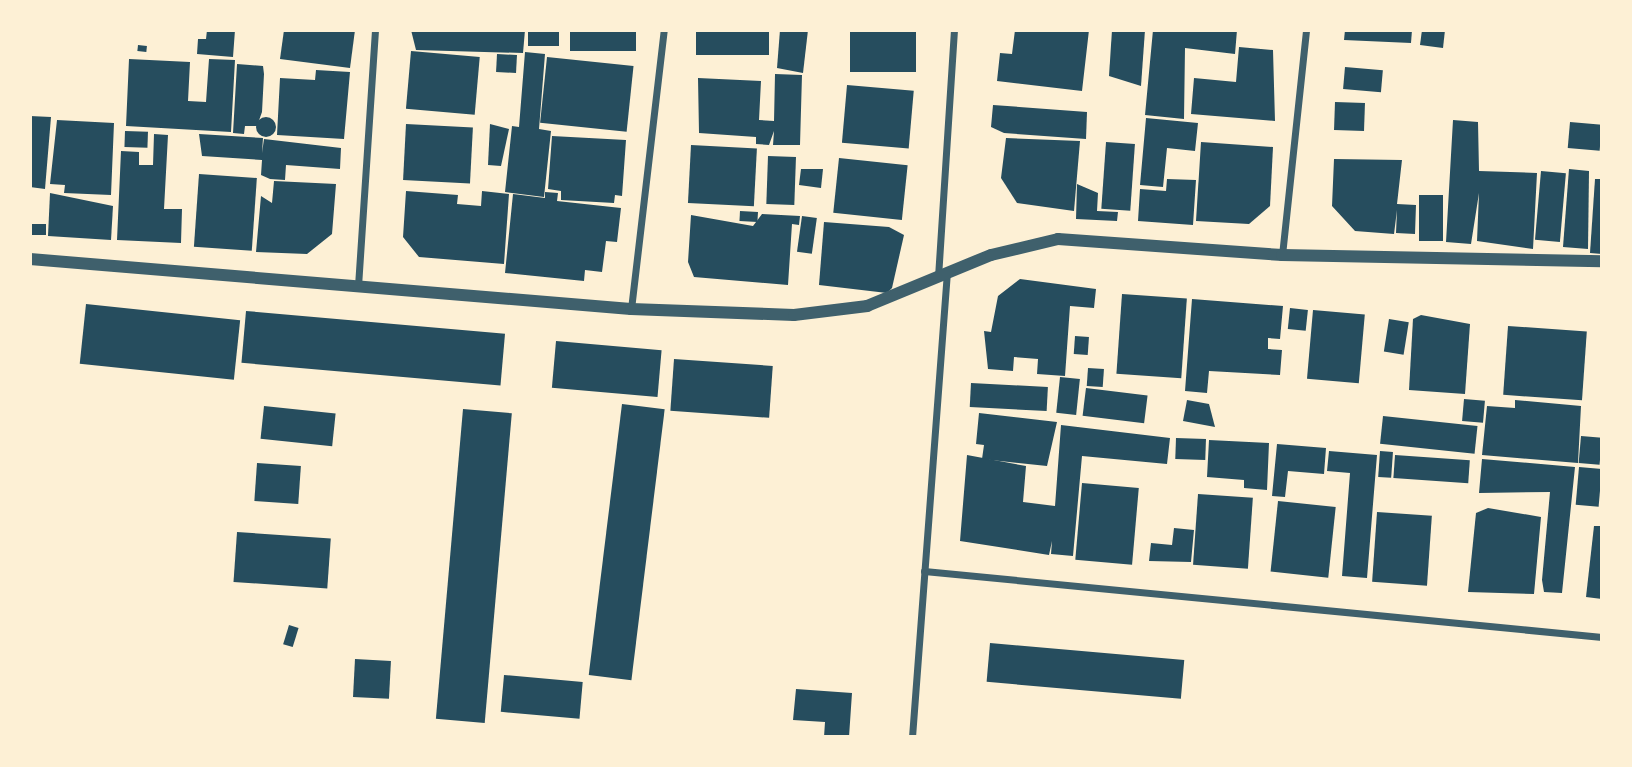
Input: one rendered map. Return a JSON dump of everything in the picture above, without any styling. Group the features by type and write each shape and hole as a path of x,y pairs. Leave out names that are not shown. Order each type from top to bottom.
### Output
{"street":[{"path":"358,286 375,30"},
{"path":"631,309 664,30"},
{"path":"912,737 943,276 954,30"},
{"path":"1282,255 1306,30"},
{"path":"30,259 631,309 794,315 867,306 1029,242 1058,239 1282,255 1602,261"},
{"path":"924,571 1602,637"}],"building":[{"path":"207,30 235,30 233,57 197,54 198,39 206,39"},
{"path":"284,30 355,30 350,68 280,59"},
{"path":"411,30 525,30 523,53 416,50"},
{"path":"528,30 559,30 559,46 528,46"},
{"path":"570,30 636,30 636,51 570,51"},
{"path":"696,30 769,30 769,55 696,55"},
{"path":"780,30 808,30 803,73 777,68"},
{"path":"850,30 916,30 916,72 850,72"},
{"path":"1015,30 1089,30 1082,91 997,81 1000,53 1012,54"},
{"path":"1112,30 1145,30 1141,86 1109,76"},
{"path":"1153,30 1237,30 1235,54 1185,48 1184,119 1145,115"},
{"path":"1345,30 1412,30 1411,43 1344,40"},
{"path":"1422,30 1445,30 1443,48 1420,45"},
{"path":"138,45 147,46 146,52 137,51"},
{"path":"1239,47 1273,50 1275,121 1191,114 1194,78 1236,82"},
{"path":"411,51 480,57 475,115 406,109"},
{"path":"525,52 545,54 539,129 551,131 544,197 505,192 512,126 519,127"},
{"path":"497,54 517,55 516,73 496,72"},
{"path":"547,57 634,66 627,132 540,123"},
{"path":"129,59 190,62 188,101 206,102 209,59 235,60 231,132 126,126"},
{"path":"237,64 263,66 264,74 262,112 257,126 245,126 244,134 233,133"},
{"path":"1345,67 1383,70 1381,92 1343,89"},
{"path":"316,70 350,72 344,139 277,135 280,78 315,80"},
{"path":"775,74 802,75 800,145 773,145 774,131 769,145 756,144 756,137 699,133 698,78 761,81 759,120 774,121"},
{"path":"847,85 914,91 909,149 842,143"},
{"path":"1335,102 1365,103 1364,131 1334,130"},
{"path":"993,105 1087,112 1086,139 1004,133 991,127"},
{"path":"30,116 51,117 45,189 30,187"},
{"path":"266,117 273,120 276,127 273,134 266,137 259,134 256,127 259,120"},
{"path":"1146,118 1198,123 1195,151 1167,148 1163,187 1140,185"},
{"path":"57,120 114,123 111,195 64,193 65,185 50,184"},
{"path":"1453,120 1478,122 1479,171 1537,173 1533,249 1477,241 1479,193 1471,244 1446,242"},
{"path":"1570,122 1602,125 1600,151 1568,148"},
{"path":"406,124 473,128 470,183 403,180"},
{"path":"490,124 509,129 501,166 488,165"},
{"path":"125,131 148,132 147,148 124,147"},
{"path":"154,134 168,135 164,209 182,209 181,243 117,240 121,151 139,152 139,165 153,165"},
{"path":"199,134 263,138 262,153 264,139 341,148 340,169 286,165 285,180 270,179 261,175 262,160 202,156"},
{"path":"552,136 626,140 622,196 615,195 614,203 561,200 561,191 548,189"},
{"path":"1006,138 1080,141 1074,211 1017,203 1001,178"},
{"path":"1106,142 1135,144 1130,211 1101,209"},
{"path":"1201,142 1273,147 1270,206 1249,224 1196,221"},
{"path":"691,145 757,148 754,206 688,203"},
{"path":"768,156 796,157 794,205 766,204"},
{"path":"839,158 908,165 902,220 833,213"},
{"path":"1334,159 1402,160 1397,204 1416,205 1415,234 1396,233 1397,210 1394,234 1355,231 1332,206"},
{"path":"801,169 823,169 821,188 799,185"},
{"path":"1569,169 1589,171 1588,249 1563,247"},
{"path":"1541,171 1566,173 1560,242 1535,240"},
{"path":"199,174 257,178 252,251 194,247"},
{"path":"1167,179 1196,180 1193,225 1138,221 1140,189 1166,191"},
{"path":"1595,179 1602,179 1602,254 1590,253"},
{"path":"274,181 336,184 332,234 307,254 256,252 261,196 272,203"},
{"path":"1077,184 1098,193 1097,211 1118,212 1117,221 1076,219"},
{"path":"406,191 458,195 457,204 481,206 482,191 509,194 504,264 419,257 403,237"},
{"path":"545,192 558,193 557,201 621,208 617,242 606,241 602,272 585,270 584,281 505,273 513,194 545,198"},
{"path":"50,193 113,206 111,240 48,236"},
{"path":"1419,195 1443,195 1443,241 1419,241"},
{"path":"740,211 758,212 757,222 739,221"},
{"path":"762,214 800,216 799,225 792,224 788,285 694,277 688,262 691,215 753,226"},
{"path":"802,216 817,218 812,254 797,252"},
{"path":"824,222 889,227 904,235 892,288 887,293 819,285"},
{"path":"30,224 46,224 46,235 30,235"},
{"path":"1020,279 1096,289 1094,308 1070,306 1065,376 1037,374 1038,359 1014,357 1013,371 988,369 984,331 991,332 998,296"},
{"path":"1122,294 1187,299 1181,378 1116,374"},
{"path":"1192,299 1283,306 1280,339 1268,338 1268,349 1282,350 1280,375 1209,371 1207,393 1185,391"},
{"path":"86,304 240,320 234,380 80,364"},
{"path":"1290,308 1308,310 1306,331 1288,329"},
{"path":"1313,310 1365,315 1359,383 1307,379"},
{"path":"246,311 505,334 500,385 241,363"},
{"path":"1421,315 1470,324 1465,394 1409,390 1413,319"},
{"path":"1389,319 1409,322 1404,355 1384,352"},
{"path":"1508,326 1587,332 1582,400 1503,395"},
{"path":"1075,336 1089,337 1088,355 1074,354"},
{"path":"556,341 662,350 658,397 552,388"},
{"path":"674,359 773,366 769,418 670,411"},
{"path":"1088,368 1104,369 1103,387 1087,386"},
{"path":"1060,377 1080,379 1076,415 1056,413"},
{"path":"971,383 1048,387 1047,411 970,407"},
{"path":"1086,388 1148,396 1144,423 1083,416"},
{"path":"1464,399 1485,401 1483,423 1462,421"},
{"path":"1187,400 1209,404 1215,427 1183,421"},
{"path":"1515,400 1581,406 1578,463 1482,455 1487,406 1515,408"},
{"path":"622,404 665,409 631,680 589,675"},
{"path":"264,406 336,414 332,446 261,439"},
{"path":"463,409 512,413 485,723 436,719"},
{"path":"979,413 1057,422 1047,466 982,459 984,445 976,444"},
{"path":"1383,416 1477,426 1475,454 1380,444"},
{"path":"1061,425 1170,438 1167,464 1082,456 1073,556 1051,554 1052,541 1049,555 960,541 967,455 1026,466 1023,502 1055,506"},
{"path":"1581,436 1602,438 1600,465 1579,463"},
{"path":"1176,438 1206,439 1205,460 1175,459"},
{"path":"1209,440 1269,443 1267,490 1244,488 1244,480 1207,477"},
{"path":"1277,444 1326,448 1324,474 1288,471 1285,497 1272,496"},
{"path":"1329,451 1377,455 1367,578 1342,576 1350,473 1327,471"},
{"path":"1380,451 1393,452 1391,478 1378,477"},
{"path":"1395,455 1470,460 1468,483 1393,478"},
{"path":"1482,459 1575,467 1562,593 1544,592 1542,580 1550,492 1479,493"},
{"path":"257,463 301,466 298,504 254,501"},
{"path":"1579,467 1602,469 1599,507 1576,505"},
{"path":"1082,483 1139,488 1132,565 1075,560"},
{"path":"1198,494 1253,498 1248,569 1193,565"},
{"path":"1278,501 1336,507 1328,578 1271,572"},
{"path":"1488,508 1541,517 1534,594 1468,592 1476,513"},
{"path":"1377,512 1432,516 1427,586 1372,582"},
{"path":"1594,526 1602,526 1602,599 1586,597"},
{"path":"1174,528 1194,530 1191,562 1149,561 1151,543 1172,545"},
{"path":"237,532 331,539 327,588 234,582"},
{"path":"289,625 299,628 293,647 283,644"},
{"path":"990,643 1184,660 1181,699 987,682"},
{"path":"355,659 391,661 389,699 353,697"},
{"path":"504,675 583,682 579,719 501,712"},
{"path":"796,689 852,693 849,737 824,737 825,722 793,720"}]}
